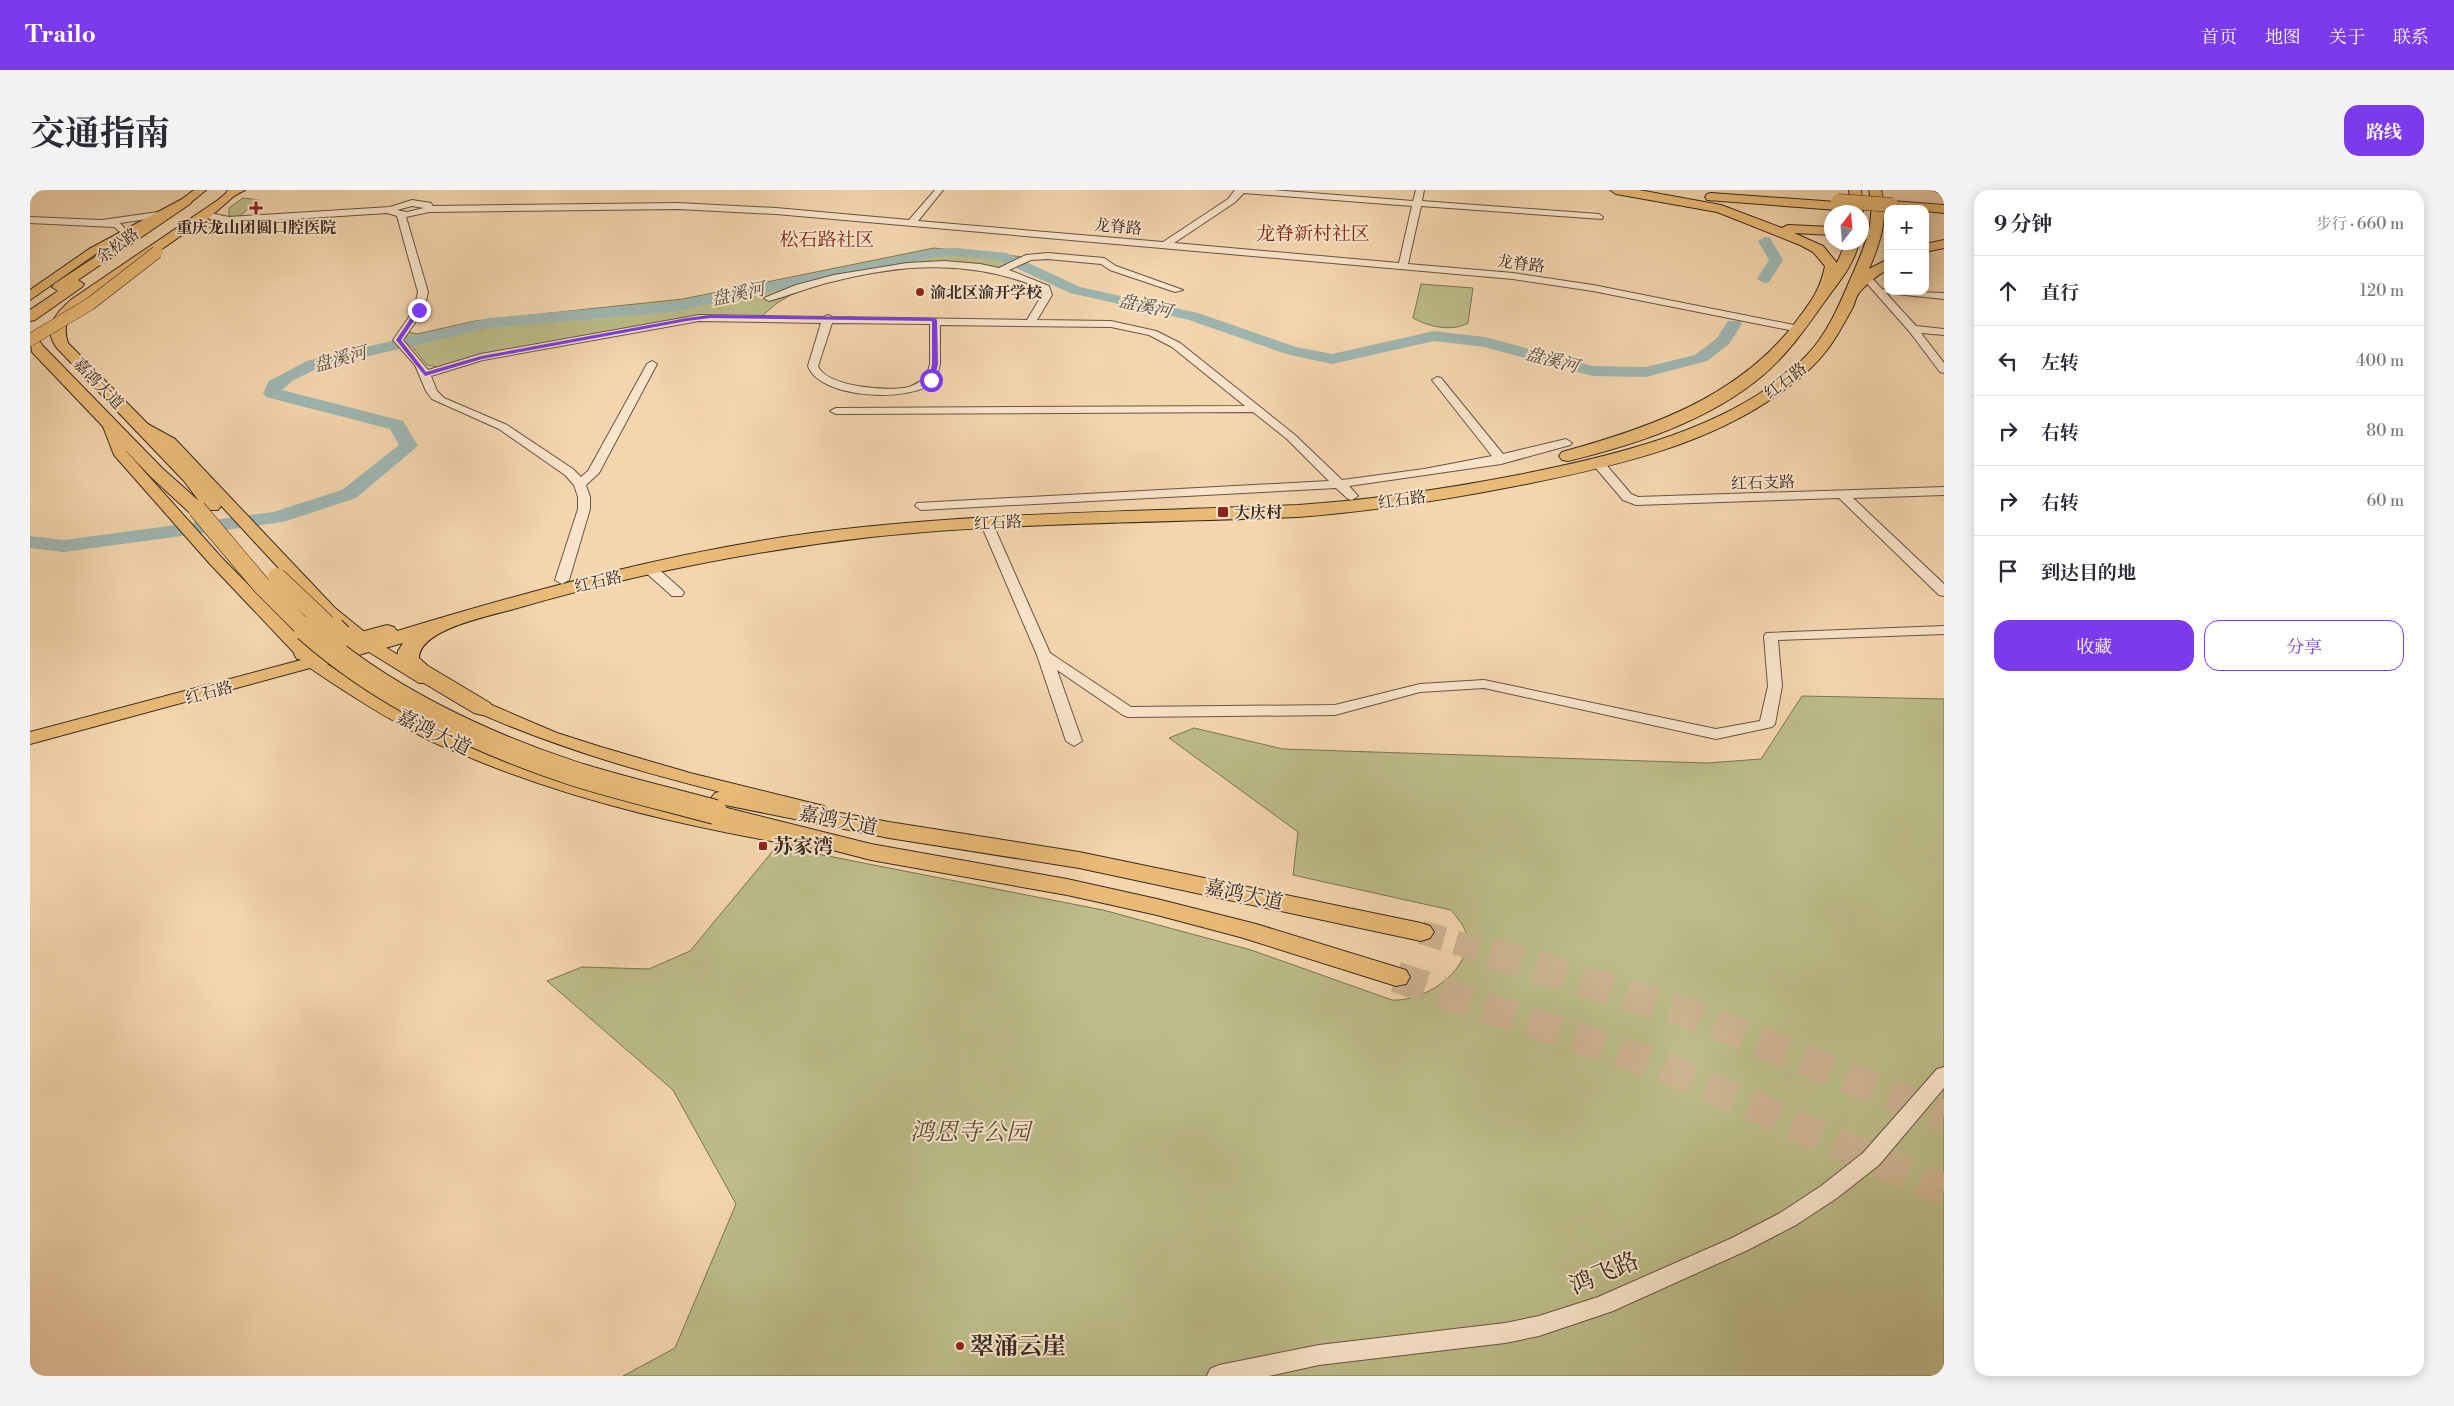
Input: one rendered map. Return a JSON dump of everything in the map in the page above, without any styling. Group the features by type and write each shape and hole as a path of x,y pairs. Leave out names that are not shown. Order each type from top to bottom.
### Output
{"highway":[{"name":"余松路","path":"30,317 203,190"},
{"path":"1616,190 1721,209 1805,242 1822,254 1832,266 1827,289"},
{"path":"1624,190 1795,200"},
{"path":"1696,190 1838,204 1884,217"},
{"path":"1757,190 1795,200"},
{"path":"1940,190 1944,192"},
{"name":"余松路","path":"30,328 233,191"},
{"path":"1854,192 1856,205"},
{"path":"1878,192 1884,209"},
{"path":"1795,200 1754,206 1752,215 1777,227 1808,232 1824,231"},
{"path":"30,308 186,201"},
{"path":"1929,210 1944,208"},
{"name":"嘉鸿大道","path":"210,210 64,313 57,322 55,330 60,344 190,477 203,508 235,556 301,624 335,653 390,688 451,723 527,757 615,786 719,805 1079,860 1421,932"},
{"path":"1929,212 1944,216"},
{"name":"红石路","path":"366,642 458,620 569,587 649,568 814,538 986,522 1319,509 1413,498 1599,464 1681,438 1762,398 1811,361 1852,293 1884,224"},
{"path":"1929,237 1944,237"},
{"path":"1929,247 1944,244"},
{"name":"红石路","path":"366,642 562,580 639,560 738,541 884,522 964,516 1289,502 1352,496 1492,476 1574,455 1669,422 1708,404 1754,375 1799,329 1827,289 1849,250"},
{"path":"1852,293 1866,276 1884,265"},
{"name":"嘉鸿大道","path":"32,342 157,473 203,508"},
{"path":"458,620 418,638 407,653 408,660 420,671 482,708"},
{"name":"嘉鸿大道","path":"719,805 871,852 1067,887 1157,907 1247,930 1396,977"}],"main road":[{"path":"30,296 93,251 203,190"},
{"path":"32,342 90,304 190,228 233,191"},
{"name":"嘉鸿大道","path":"137,422 170,442 203,508 216,561 310,659 368,699 435,736 517,770 601,797 702,823 871,852"},
{"name":"嘉鸿大道","path":"109,424 119,452 203,508 268,546 329,612 366,642 417,675 482,708 557,739 640,764 889,830"},
{"name":"红石路","path":"30,738 136,711 366,642"},
{"name":"红石路","path":"30,724 310,659"},
{"path":"368,699 364,692 365,686 379,676 399,672 417,675"},
{"path":"136,711 204,698 286,678 310,677 348,687"}],"street":[{"path":"911,223 939,190"},
{"path":"1165,245 1231,201 1241,190 1599,217"},
{"path":"1403,266 1420,190"},
{"path":"402,206 424,292 419,310 398,340 412,354 425,374 429,391 434,396 519,436 569,472 580,484 584,497 584,508 562,580"},
{"name":"龙脊路","path":"229,220 390,210 402,206 418,214 429,209 678,206 776,211 1403,266 1566,284 1799,329"},
{"path":"210,210 229,220"},
{"path":"30,220 102,222 158,215"},
{"path":"190,228 229,220"},
{"path":"102,222 117,225 125,233"},
{"path":"1006,268 1021,260 1048,256 1104,261 1114,268 1178,290"},
{"path":"769,298 835,278 920,265 949,264 1006,268 1036,281 1047,290 1047,295 1031,321"},
{"path":"1866,276 1884,290"},
{"path":"1888,295 1944,370"},
{"path":"1929,295 1944,296"},
{"path":"425,374 481,357 687,319 710,317 1031,321 1111,324 1152,333 1176,345 1291,437 1337,484 1352,496"},
{"path":"828,318 813,366 815,372 829,382 846,387 878,391 910,390 931,380 935,364 935,320"},
{"path":"1913,329 1944,332"},
{"path":"580,484 593,473 652,364"},
{"path":"1437,380 1501,460"},
{"path":"836,411 1256,409"},
{"path":"921,506 1337,484 1395,478 1501,460 1566,443"},
{"name":"红石支路","path":"1599,464 1627,497 1636,501 1844,496 1944,491"},
{"path":"1844,496 1944,592"},
{"path":"986,522 1044,655 1074,741"},
{"path":"649,568 677,593"},
{"path":"1044,655 1128,712 1335,710 1420,688 1484,684 1716,734 1767,724 1775,686 1771,636 1944,630"},
{"name":"鸿飞路","path":"1219,1376 1319,1355 1505,1333 1539,1326 1605,1304 1740,1244 1788,1219 1829,1192 1870,1159 1944,1074"}],"green space":[{"path":"243,198 260,200 238,217 229,216 229,208"},
{"path":"934,248 1024,257 1000,270 921,266 844,278 796,292 777,303 762,316 712,316 478,356 437,367 427,365 406,339 408,332 417,334 475,321 683,299"},
{"path":"1421,284 1473,288 1468,323 1448,328 1426,324 1413,318"},
{"name":"鸿恩寺公园","path":"1802,696 1944,699 1944,1376 623,1376 675,1348 736,1204 673,1090 547,981 582,967 649,969 690,951 777,846 1103,910 1251,950 1392,1000 1404,999 1417,996 1441,984 1460,964 1465,952 1467,936 1462,924 1451,910 1293,875 1298,832 1169,738 1194,728 1283,749 1707,763 1761,759"}],"waterway":[{"name":"盘溪河","path":"1764,279 1776,260 1765,241"},
{"name":"盘溪河","path":"30,542 64,546 276,518 349,494 409,446 397,425 272,393 275,385 286,377 313,364 489,323 672,307 935,253 956,252 1002,256 1075,290 1193,316 1292,351 1332,359 1434,336 1485,342 1593,371 1646,372 1701,358 1723,341 1734,324"}],"tunnel":[{"path":"1421,932 1496,955"},
{"path":"1491,953 1688,1013 1944,1116"},
{"path":"1396,977 1657,1064 1944,1190"}],"place":[{"name":"重庆龙山团圆口腔医院","path":"256,208"},
{"name":"渝北区渝开学校","path":"920,292"},
{"name":"大庆村","path":"1223,512"},
{"name":"苏家湾","path":"763,846"},
{"name":"翠涌云崖","path":"960,1346"}],"district":[{"name":"龙脊新村社区","path":"1313,233"},
{"name":"松石路社区","path":"827,239"}],"route":[{"path":"419,310 398,340 412,354 425,374 481,357 687,319 710,317 935,320 935,364 931,380"}]}
